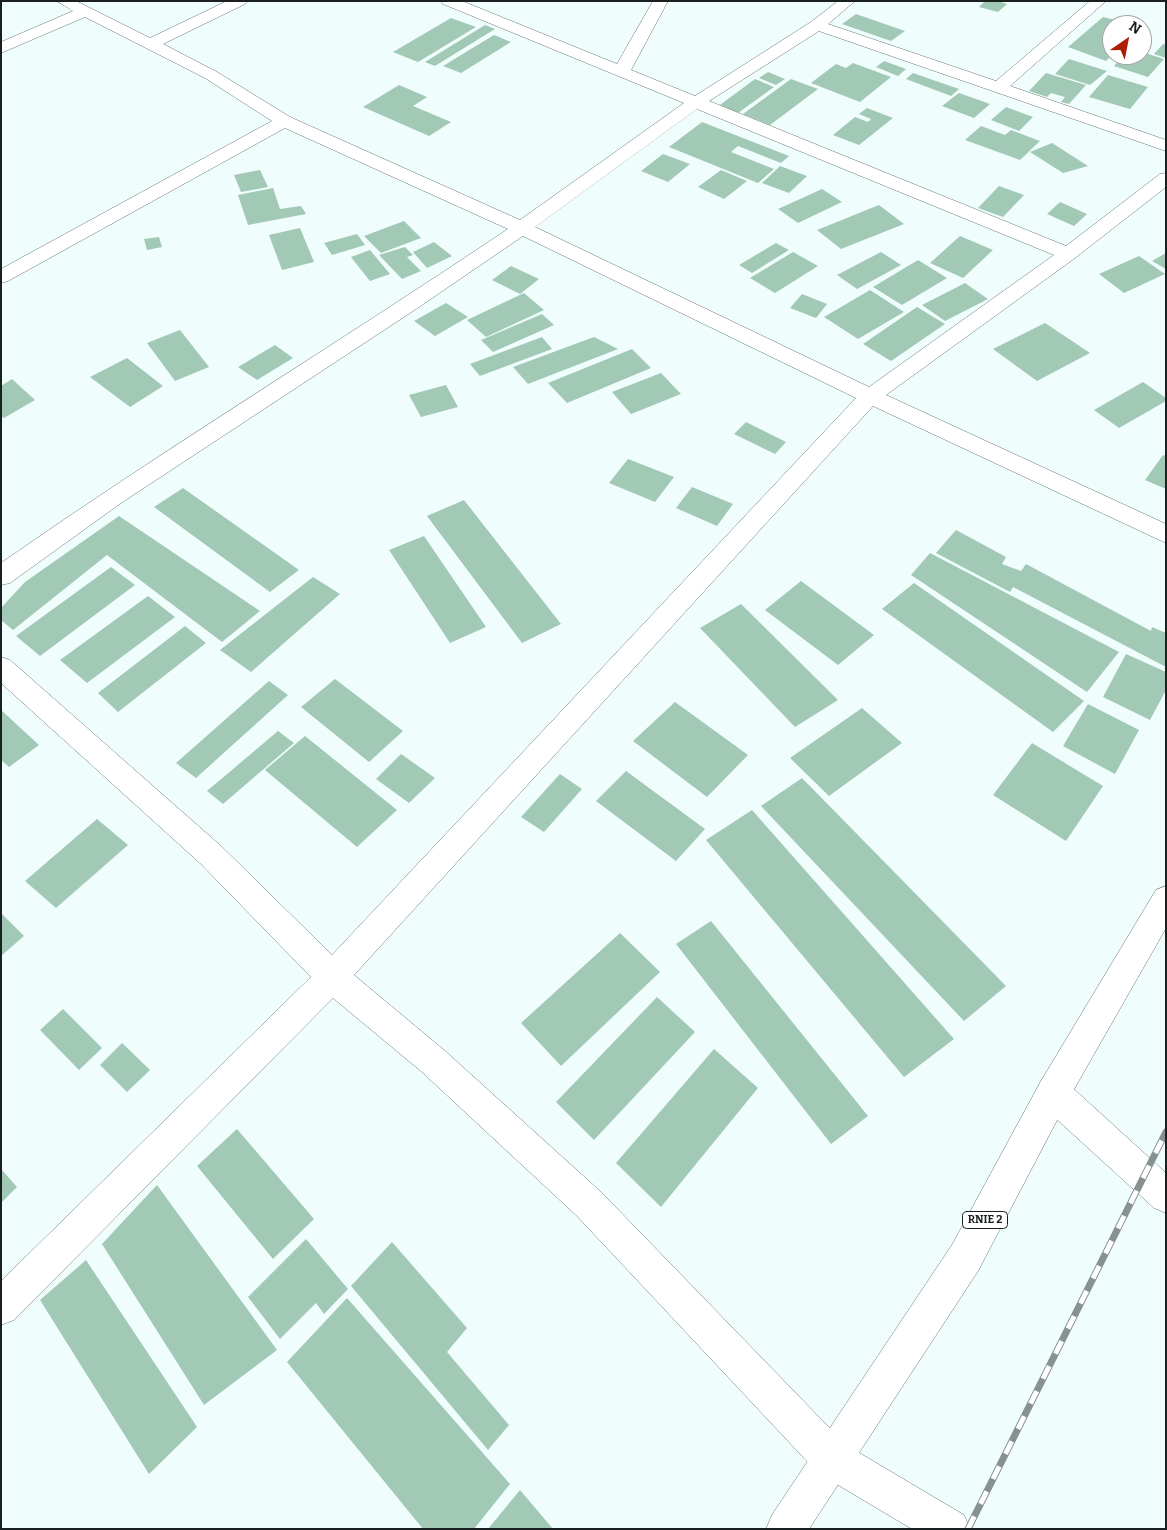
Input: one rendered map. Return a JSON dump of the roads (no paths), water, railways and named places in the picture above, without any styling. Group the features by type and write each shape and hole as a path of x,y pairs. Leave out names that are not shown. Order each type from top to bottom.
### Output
{"main road":[{"path":"64,1 211,74 284,121 522,228 870,396 1166,534"},
{"path":"151,44 240,1"},
{"path":"448,1 1068,254"},
{"path":"620,72 661,1"},
{"path":"1,576 113,497 409,305 522,228 696,102 817,24 848,1"},
{"path":"999,87 1099,1"},
{"path":"1,48 84,12"},
{"path":"817,24 1166,146"},
{"path":"1,277 284,121"},
{"path":"1,1307 332,977 870,396 1068,254 1166,178"},
{"path":"1,667 211,855 332,977 433,1061 589,1204 832,1459 950,1529"},
{"name":"RNIE 2","path":"786,1529 965,1258 1053,1093 1166,900"},
{"path":"1053,1093 1166,1196"}],"railway":[{"path":"968,1529 1166,1132"}]}
